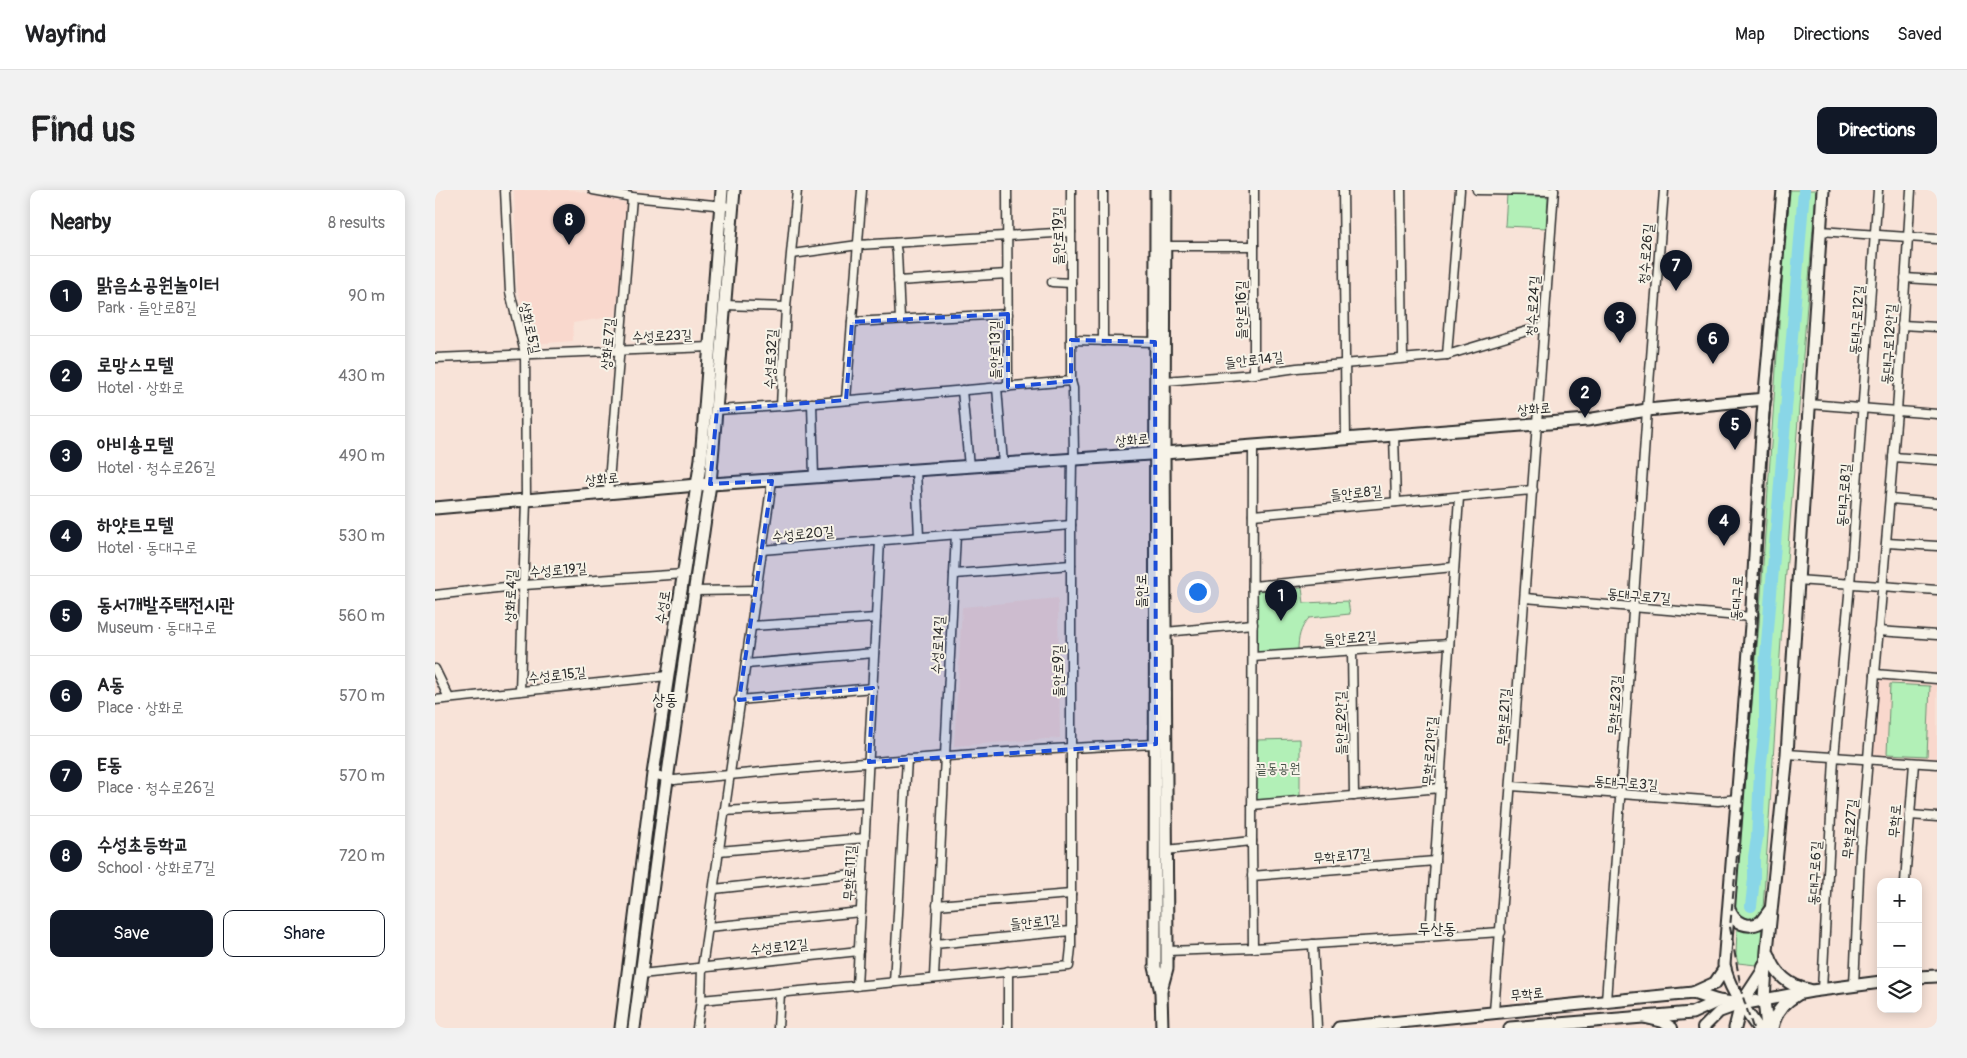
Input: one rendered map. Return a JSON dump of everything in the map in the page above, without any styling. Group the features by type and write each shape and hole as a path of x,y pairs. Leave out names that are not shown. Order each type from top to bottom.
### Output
{"main road":[{"name":"수성로","path":"621,1028 653,774 701,459 722,190"},
{"name":"수성로","path":"634,1028 667,778 710,484 734,190"},
{"name":"들안로","path":"1156,190 1155,342 1165,632 1167,951 1167,968 1161,992"},
{"name":"들안로","path":"1162,1028 1161,992 1155,967 1160,453 1165,381 1165,190"},
{"path":"1767,1028 1764,1000 1767,951 1787,754 1823,190"},
{"name":"동대구로","path":"1758,1028 1741,1004 1727,978 1725,968 1765,399 1782,192"},
{"name":"상화로","path":"435,508 710,484 1160,453 1587,420 1647,410 1765,399"},
{"path":"1729,909 1737,921 1750,926 1764,920 1771,907"},
{"path":"1767,951 1773,965 1782,977 1796,986 1812,991"},
{"path":"1735,1028 1741,1004 1762,972 1767,951"},
{"path":"1693,993 1715,983 1725,968"},
{"path":"1922,977 1937,976"},
{"name":"무학로","path":"1339,1028 1693,993 1718,1001 1741,1004 1812,991 1877,982"},
{"path":"1772,1028 1779,1010 1789,1000 1812,991"},
{"path":"1509,1028 1692,1013 1718,1001"}],"street":[{"name":"상화로5길","path":"505,190 510,292 525,353 526,501"},
{"path":"593,190 632,197 733,206"},
{"name":"수성로32길","path":"797,190 786,307 781,406 1008,386"},
{"path":"846,400 862,190"},
{"name":"들안로13길","path":"1007,190 1008,386 1071,381"},
{"name":"들안로19길","path":"1071,190 1071,340"},
{"path":"1103,190 1103,341"},
{"name":"들안로16길","path":"1254,190 1254,374"},
{"path":"1343,190 1346,438"},
{"path":"1401,190 1403,358"},
{"path":"1447,355 1460,190"},
{"path":"1477,190 1554,191"},
{"name":"청수로26길","path":"1647,410 1664,190"},
{"name":"동대구로12길","path":"1862,408 1878,190"},
{"name":"동대구로12안길","path":"1897,411 1911,190"},
{"name":"청수로24길","path":"1537,424 1554,191"},
{"name":"상화로7길","path":"608,494 632,197"},
{"path":"1820,231 1937,239"},
{"path":"792,254 858,245 1071,232"},
{"path":"895,243 900,319"},
{"path":"1165,246 1254,246"},
{"path":"898,281 1007,274"},
{"path":"1905,278 1937,280"},
{"name":"들안로19길","path":"1052,282 1071,283"},
{"path":"724,305 786,307"},
{"path":"852,322 1007,314"},
{"path":"1902,325 1937,327"},
{"name":"들안로14길","path":"1165,381 1447,355 1544,326"},
{"path":"954,574 1071,565 1072,459 1074,446 1071,340 1155,342"},
{"name":"수성로23길","path":"435,358 620,349 710,347"},
{"path":"997,387 1003,464"},
{"path":"962,390 969,466"},
{"path":"812,403 815,478"},
{"path":"1808,404 1937,414"},
{"path":"717,410 781,406"},
{"name":"동대구로8길","path":"1850,584 1862,408"},
{"name":"무학로23길","path":"1607,1001 1647,410"},
{"name":"무학로27길","path":"1854,985 1860,854 1897,411"},
{"name":"무학로21길","path":"1494,1012 1537,424"},
{"path":"1394,435 1396,502"},
{"path":"1253,446 1253,948"},
{"path":"1893,457 1937,460"},
{"path":"916,470 919,538"},
{"path":"762,550 772,480"},
{"name":"들안로8길","path":"1253,515 1533,490"},
{"name":"무학로21안길","path":"1430,936 1459,496"},
{"path":"1890,499 1937,502"},
{"name":"상화로4길","path":"521,691 526,501"},
{"name":"수성로20길","path":"757,590 762,550 1071,525"},
{"name":"수성로14길","path":"945,756 956,534"},
{"path":"869,762 880,540"},
{"path":"1887,543 1937,546"},
{"name":"들안로9길","path":"1071,565 1071,931"},
{"path":"1253,586 1454,567"},
{"name":"수성로19길","path":"435,595 524,585 684,574"},
{"path":"1797,580 1937,590"},
{"name":"동대구로6길","path":"1812,991 1850,584"},
{"path":"695,591 757,590 739,700 702,968 701,1000 697,1028"},
{"name":"동대구로7길","path":"1525,598 1751,617"},
{"path":"752,626 876,618"},
{"path":"1165,632 1253,624"},
{"path":"1878,631 1937,635"},
{"name":"들안로2길","path":"1253,657 1449,644"},
{"name":"들안로2안길","path":"1352,651 1354,796"},
{"path":"746,664 874,653"},
{"path":"435,669 449,698"},
{"path":"1875,674 1937,679"},
{"name":"수성로15길","path":"435,700 667,676"},
{"path":"739,700 873,688"},
{"path":"653,774 674,780 945,756 1071,747 1156,744"},
{"path":"1787,754 1937,764"},
{"path":"934,977 945,756"},
{"path":"894,982 907,760"},
{"name":"무학로11길","path":"857,986 869,762"},
{"name":"무학로","path":"1905,878 1914,763"},
{"name":"동대구로3길","path":"1512,786 1718,801 1738,799"},
{"path":"1252,805 1440,788"},
{"path":"724,811 866,803"},
{"path":"1910,815 1937,817"},
{"path":"719,851 865,838"},
{"path":"1166,850 1252,841"},
{"name":"무학로17길","path":"1252,876 1435,861"},
{"path":"713,889 863,872"},
{"path":"937,906 1071,894"},
{"name":"수성로12길","path":"708,927 861,912"},
{"name":"들안로1길","path":"935,944 1071,931 1069,966 1008,971"},
{"path":"1167,951 1253,948 1501,932"},
{"path":"1313,944 1317,1028"},
{"name":"수성로12길","path":"641,974 859,951"},
{"path":"701,1000 1008,971 1008,1028"},
{"path":"778,1028 780,993"},
{"path":"1703,1028 1719,1012 1741,1004"},
{"path":"1637,1017 1663,1022 1672,1028"}],"highlighted area":[{"path":"1008,314 1008,387 1071,381 1071,340 1155,342 1156,744 869,762 873,688 739,700 772,481 710,484 717,410 846,400 852,322"}],"shaded area":[{"path":"514,190 574,190 627,203 616,316 573,323 573,341 534,344 517,288"},
{"path":"1058,598 1060,738 954,746 962,607"},
{"path":"1881,677 1937,681 1937,760 1877,757 1873,752 1876,681"}],"green space":[{"path":"1788,190 1816,190 1783,611 1763,909 1762,914 1756,921 1742,921 1734,908 1759,624"},
{"path":"1507,194 1548,197 1546,228 1505,226"},
{"path":"1302,588 1304,603 1348,601 1350,614 1309,618 1300,633 1298,651 1255,655 1256,591"},
{"path":"1890,684 1930,686 1927,756 1887,754"},
{"name":"끝동공원","path":"1300,739 1300,796 1256,801 1257,740"},
{"path":"1762,925 1760,958 1756,965 1738,963 1736,955 1737,928 1755,929"}],"waterway":[{"path":"1751,906 1760,771 1765,727 1765,667 1804,190"}],"railway":[{"path":"1753,1028 1742,994 1730,927 1747,753 1768,432 1789,190"}],"place":[{"name":"수성초등학교","path":"569,245"},
{"name":"E동","path":"1676,291"},
{"name":"아비숑모텔","path":"1620,343"},
{"name":"A동","path":"1713,364"},
{"name":"로망스모텔","path":"1585,418"},
{"name":"동서개발주택전시관","path":"1735,450"},
{"name":"하얏트모텔","path":"1724,546"},
{"name":"맑음소공원놀이터","path":"1281,621"}],"district":[{"name":"상동","path":"665,700"},
{"name":"두산동","path":"1437,929"}]}
